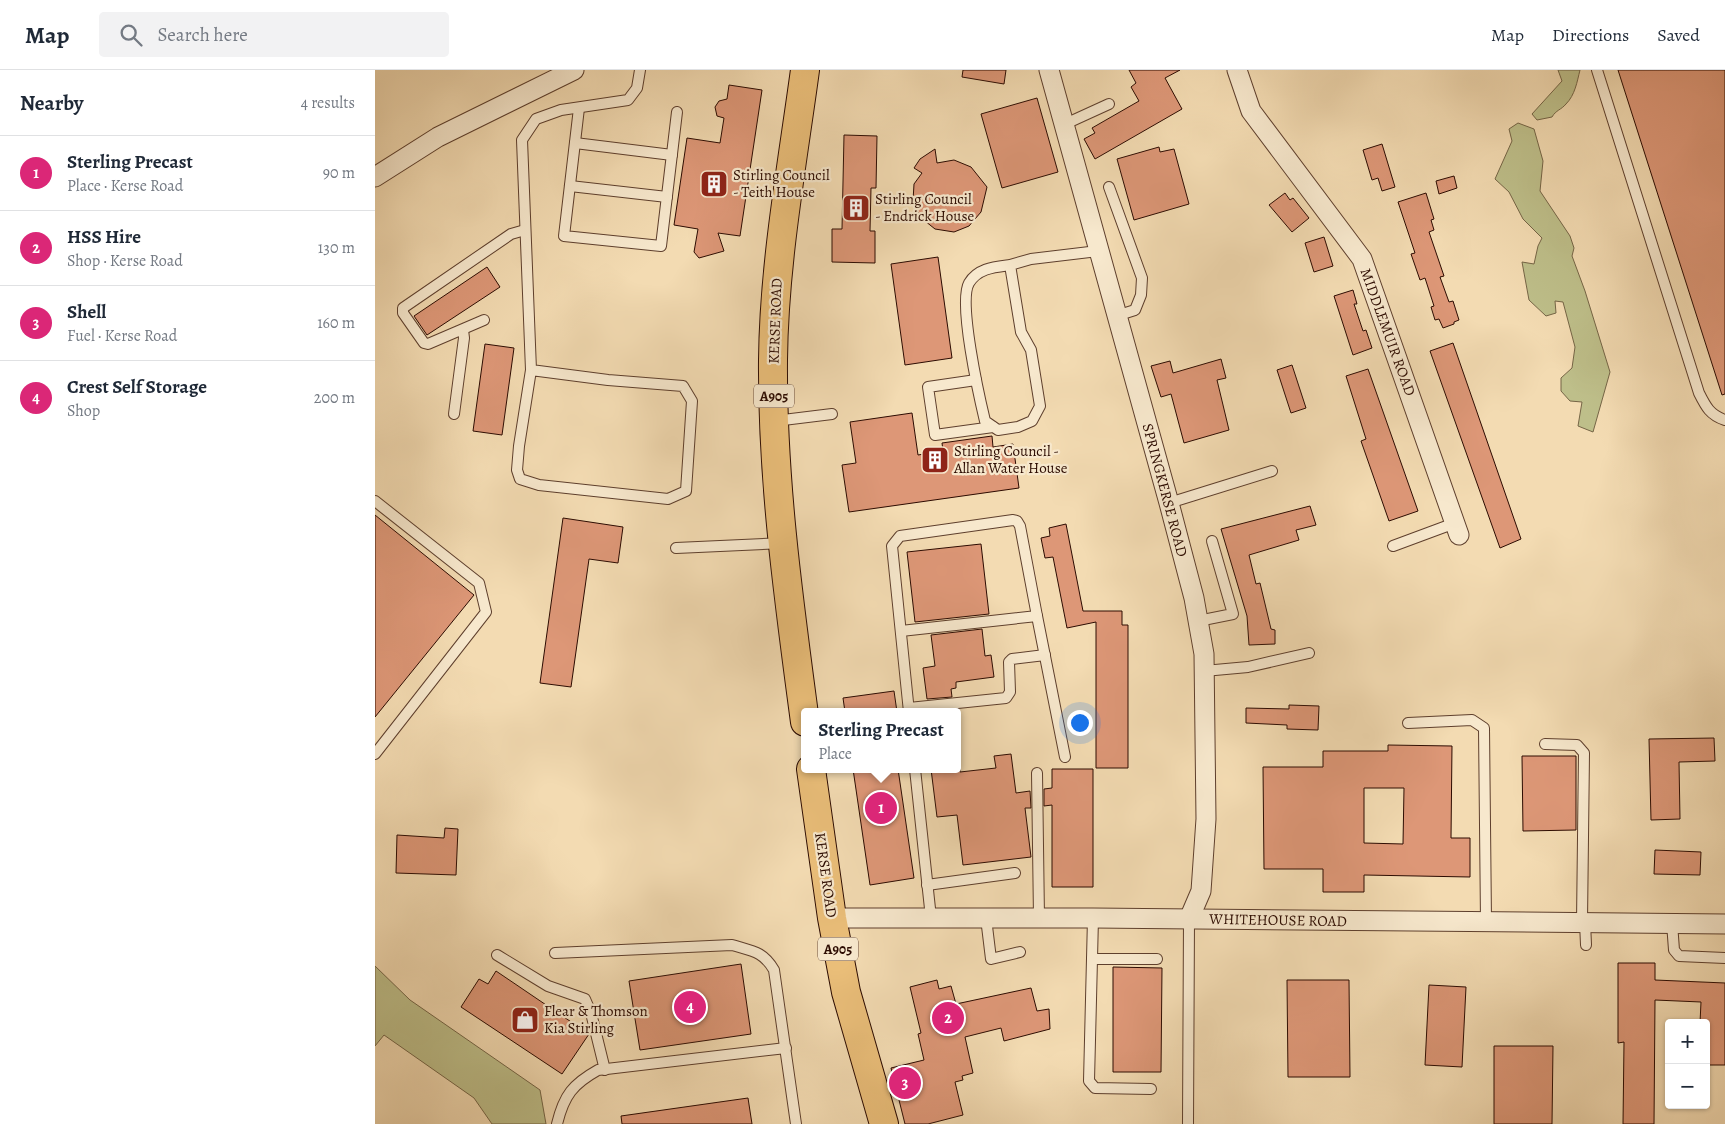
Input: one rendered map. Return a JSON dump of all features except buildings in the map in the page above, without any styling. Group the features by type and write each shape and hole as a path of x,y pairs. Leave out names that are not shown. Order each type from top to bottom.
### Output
{"main road":[{"name":"KERSE ROAD","path":"803,708 775,462 773,360 776,279 805,70"},
{"name":"KERSE ROAD","path":"812,773 832,918 846,992 884,1124"}],"street":[{"path":"375,177 438,137 574,70"},
{"name":"SPRINGKERSE ROAD","path":"1049,70 1169,503 1199,621 1205,654 1206,819 1201,891 1189,919"},
{"name":"MIDDLEMUIR ROAD","path":"1237,70 1251,111 1362,259 1457,529"},
{"name":"WHITEHOUSE ROAD","path":"832,918 1093,918 1725,924"}],"lane":[{"path":"531,370 608,380 683,386 692,401 686,491 668,499 539,485 520,479 517,470 531,370 522,140 536,119 561,110 628,100 637,88 640,70"},
{"path":"1597,70 1699,393 1708,411 1716,417 1725,420"},
{"path":"1063,125 1109,104"},
{"path":"579,108 564,236 661,246 677,112"},
{"path":"575,143 672,156"},
{"path":"570,186 667,197"},
{"path":"1109,187 1142,278 1141,295 1135,310 1116,316"},
{"path":"484,320 433,343 424,343 403,313 403,308 511,234 525,230"},
{"path":"1010,265 1021,332 1031,350 1040,406 1032,421 1018,427 998,430 985,421 976,380 965,296 969,282 979,272 991,267 1010,265 1026,260 1098,251"},
{"path":"454,414 464,338 463,330"},
{"path":"976,380 928,387 935,435 993,427"},
{"path":"775,421 832,414"},
{"path":"1169,503 1272,471"},
{"path":"375,501 479,583 487,612 375,754"},
{"path":"909,708 892,546 895,540 900,536 1013,520 1020,526 1065,757"},
{"path":"1393,546 1457,529"},
{"path":"1199,621 1233,614 1212,541"},
{"path":"677,548 784,543"},
{"path":"901,631 1037,616"},
{"path":"1205,671 1248,667 1309,653"},
{"path":"925,708 1006,698 1010,692 1009,662 1012,659 1045,655"},
{"path":"1408,723 1472,720 1484,728 1486,921"},
{"path":"1545,744 1577,745 1584,753 1583,922 1586,945"},
{"path":"915,773 931,918"},
{"path":"1037,773 1039,918"},
{"path":"927,885 1015,873"},
{"path":"986,918 991,959 1020,952"},
{"path":"1093,918 1089,1081 1091,1086 1095,1088 1151,1089"},
{"path":"1188,1124 1189,919"},
{"path":"1673,923 1674,950 1679,956 1725,958"},
{"path":"555,953 732,945 754,951 767,958 774,970 797,1124"},
{"path":"497,955 548,986 585,998 591,1013 605,1070"},
{"path":"1092,958 1157,959"},
{"path":"557,1124 563,1102 578,1082 598,1070 786,1048"}],"green space":[{"path":"1558,70 1580,70 1574,92 1566,104 1552,117 1537,120 1532,114 1562,81"},
{"path":"1518,123 1534,129 1543,161 1540,191 1570,236 1574,248 1572,256 1610,372 1593,432 1578,426 1582,402 1570,401 1561,391 1561,378 1572,368 1575,347 1563,302 1555,301 1556,313 1546,316 1529,300 1522,262 1534,264 1542,238 1523,219 1509,192 1495,179 1512,141 1509,129"},
{"path":"375,966 410,1000 540,1090 546,1124 492,1124 474,1098 384,1035 375,1046"}],"place":[{"name":"Stirling Council - Teith House","path":"714,184"},
{"name":"Stirling Council - Endrick House","path":"856,208"},
{"name":"Stirling Council - Allan Water House","path":"935,460"},
{"name":"Sterling Precast","path":"881,808"},
{"name":"Crest Self Storage","path":"690,1007"},
{"name":"HSS Hire","path":"948,1018"},
{"name":"Flear & Thomson Kia Stirling","path":"525,1020"},
{"name":"Shell","path":"905,1083"}]}
